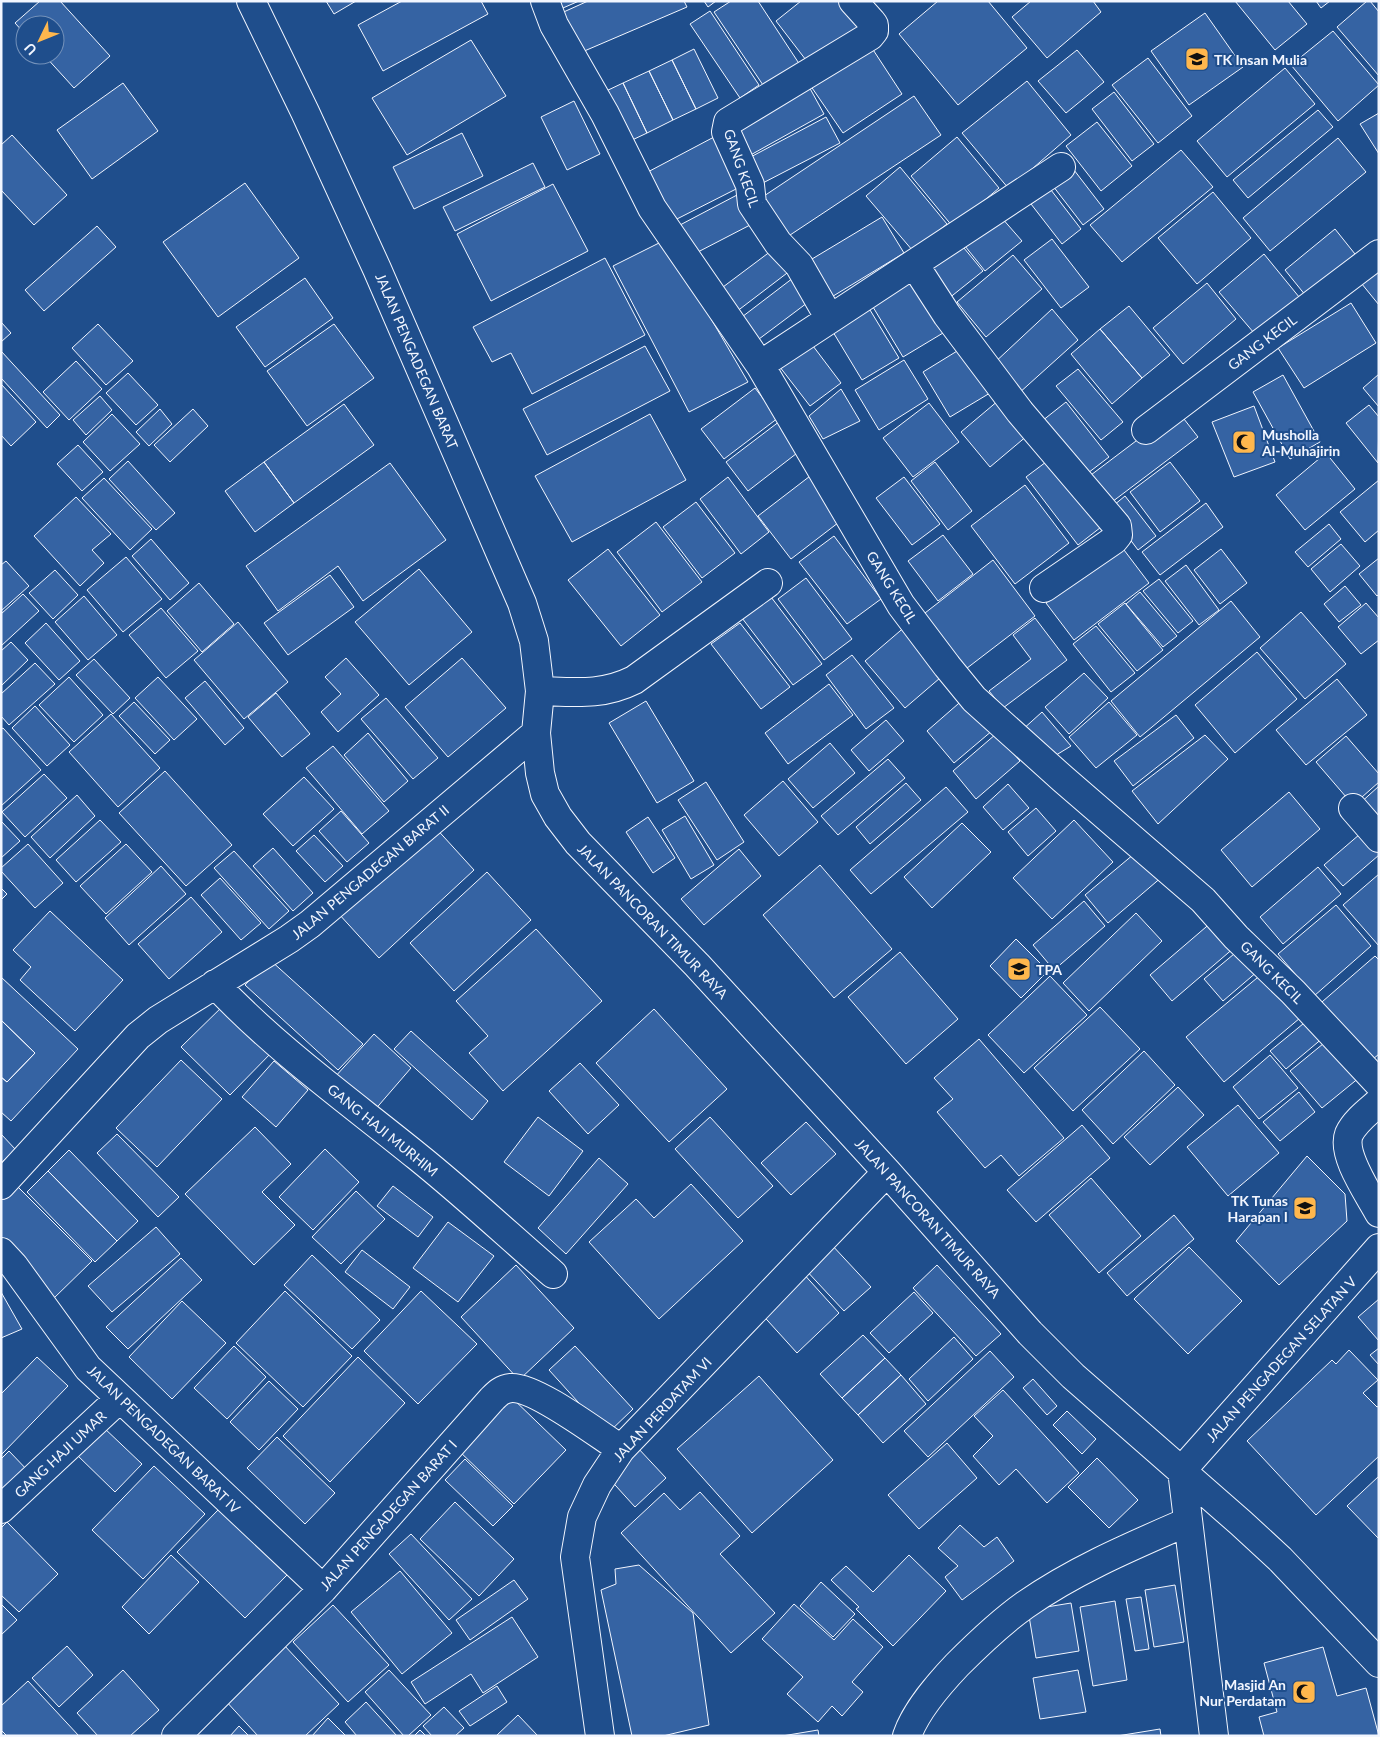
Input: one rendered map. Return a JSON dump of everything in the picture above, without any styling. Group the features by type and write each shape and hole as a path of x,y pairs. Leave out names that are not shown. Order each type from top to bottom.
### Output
{"street":[{"name":"JALAN PENGADEGAN BARAT","path":"251,1 305,112 377,269 522,603 534,642 540,690 536,733"},
{"name":"GANG KECIL","path":"545,1 554,25 605,114 652,208 760,364 901,605 913,622 974,699 1203,900 1236,937 1293,992 1379,1084"},
{"name":"GANG KECIL","path":"830,319 799,266 778,243 752,204 750,185 726,132 726,127 728,122 870,36 874,31 874,25 853,1"},
{"path":"760,364 1061,167"},
{"name":"GANG KECIL","path":"1146,430 1379,254"},
{"path":"914,264 947,315 1020,412 1117,526 1118,534 1114,540 1044,588"},
{"path":"540,690 584,692 618,688 634,680 768,583"},
{"name":"JALAN PENGADEGAN BARAT II","path":"1,1185 138,1036 158,1020 289,940 536,733"},
{"name":"JALAN PANCORAN TIMUR RAYA","path":"536,733 540,773 545,794 558,817 578,843 697,965 887,1172 1030,1333 1073,1376 1182,1470 1280,1559 1379,1663"},
{"path":"1353,808 1379,838"},
{"name":"GANG HAJI MURHIM","path":"215,984 255,1023 336,1094 419,1158 553,1274"},
{"path":"1379,1102 1357,1122 1349,1135 1348,1146 1351,1160 1379,1213"},
{"name":"JALAN PERDATAM VI","path":"600,1736 574,1557 582,1517 597,1485 621,1449 887,1172"},
{"name":"JALAN PENGADEGAN SELATAN V","path":"1182,1470 1379,1248"},
{"name":"JALAN PENGADEGAN BARAT IV","path":"1,1252 14,1266 88,1368 323,1589"},
{"name":"JALAN PENGADEGAN BARAT I","path":"176,1736 323,1589 502,1389 514,1387 539,1395 621,1449"},
{"name":"GANG HAJI UMAR","path":"1,1509 119,1399"},
{"path":"1182,1470 1214,1736"},
{"path":"908,1736 911,1725 941,1682 980,1643 1025,1605 1112,1556 1187,1522"}],"building":[{"path":"40,1 60,1 110,56 74,88 53,65 65,65 65,15 24,15"},
{"path":"326,1 356,1 334,14"},
{"path":"402,1 481,1 488,14 383,71 358,25"},
{"path":"551,1 579,1 556,11"},
{"path":"588,1 684,1 687,7 575,55 557,15"},
{"path":"704,1 716,1 708,7"},
{"path":"731,1 758,1 800,65 765,88 714,12"},
{"path":"801,1 846,1 863,23 809,64 776,21"},
{"path":"938,1 988,1 1027,48 958,105 899,34"},
{"path":"1031,1 1093,1 1101,12 1047,58 1012,17"},
{"path":"1235,1 1288,1 1307,24 1275,50"},
{"path":"1316,1 1330,1 1321,8"},
{"path":"1367,1 1370,1 1379,12 1379,76 1337,27"},
{"path":"710,11 759,85 740,98 690,24"},
{"name":"TK Insan Mulia","path":"1205,13 1243,67 1189,105 1151,51"},
{"path":"1333,31 1379,85 1338,121 1291,65"},
{"path":"471,40 506,96 407,155 372,98"},
{"path":"868,42 902,94 843,133 808,82"},
{"path":"694,49 718,98 696,109 672,60"},
{"path":"1077,50 1104,82 1066,113 1038,81"},
{"path":"1148,58 1192,116 1158,143 1112,85"},
{"path":"672,60 696,109 673,120 649,71"},
{"path":"1285,68 1315,104 1227,177 1197,141"},
{"path":"649,71 673,120 647,133 623,83"},
{"path":"1027,81 1071,135 1009,189 962,133"},
{"path":"123,83 158,131 92,179 57,130"},
{"path":"623,83 647,133 628,142 604,92"},
{"path":"807,83 824,114 747,157 730,125"},
{"path":"1114,92 1154,144 1132,161 1092,109"},
{"path":"914,96 941,135 778,243 752,204"},
{"path":"574,101 600,154 567,170 541,117"},
{"path":"1318,110 1333,127 1248,198 1233,180"},
{"path":"1379,113 1379,154 1360,124"},
{"path":"826,117 840,143 759,185 745,160"},
{"path":"1097,122 1132,166 1101,191 1066,146"},
{"path":"462,133 483,176 414,209 393,167"},
{"path":"12,135 67,195 34,225 1,190 1,145"},
{"path":"714,137 740,187 669,223 644,174"},
{"path":"957,137 999,188 953,227 911,176"},
{"path":"1338,138 1366,172 1270,251 1243,218"},
{"path":"1181,150 1213,187 1122,262 1090,225"},
{"path":"533,163 545,187 455,231 443,207"},
{"path":"900,167 947,224 913,251 866,196"},
{"path":"1074,170 1104,209 1083,225 1053,186"},
{"path":"245,183 299,258 218,317 163,242"},
{"path":"553,184 588,251 491,301 457,234"},
{"path":"1051,190 1081,229 1062,244 1031,204"},
{"path":"1213,192 1251,238 1197,284 1158,238"},
{"path":"737,195 752,224 696,253 680,225"},
{"path":"882,217 904,253 825,301 802,265"},
{"path":"1001,217 1022,241 985,271 965,246"},
{"path":"97,226 116,247 44,311 25,290"},
{"path":"1335,229 1355,254 1306,296 1285,270"},
{"path":"1052,239 1089,287 1061,308 1024,260"},
{"path":"665,240 748,382 689,412 613,266"},
{"path":"959,242 983,271 948,299 924,271"},
{"path":"779,245 795,267 736,312 719,290"},
{"path":"1264,254 1304,303 1260,340 1219,292"},
{"path":"1013,255 1042,289 986,337 957,302"},
{"path":"605,258 645,335 532,394 511,353 492,362 473,327"},
{"path":"1379,260 1379,305 1357,278"},
{"path":"305,278 333,318 265,367 236,327"},
{"path":"793,278 811,300 755,342 738,320"},
{"path":"910,278 943,333 903,357 870,302"},
{"path":"1207,283 1236,319 1183,364 1153,328"},
{"path":"1351,303 1376,343 1304,388 1278,348"},
{"path":"867,305 899,358 862,380 830,327"},
{"path":"1129,306 1170,355 1142,378 1100,329"},
{"path":"1052,309 1078,340 1018,394 992,365"},
{"path":"1,322 11,333 1,342"},
{"path":"98,324 133,361 106,385 72,348"},
{"path":"334,324 374,378 307,426 267,371"},
{"path":"1100,329 1142,378 1112,404 1071,354"},
{"path":"807,338 841,383 810,406 776,362"},
{"path":"645,346 670,391 547,455 523,409"},
{"path":"962,348 990,393 950,417 923,372"},
{"path":"1,351 60,415 47,428 1,378"},
{"path":"904,360 928,399 879,430 855,390"},
{"path":"76,361 102,389 69,420 43,392"},
{"path":"1078,369 1123,422 1101,440 1056,386"},
{"path":"128,373 158,405 136,425 106,393"},
{"path":"1379,374 1379,407 1363,388"},
{"path":"1283,375 1320,442 1290,459 1253,392"},
{"path":"1,384 36,422 11,446 1,435"},
{"path":"755,388 778,418 724,459 701,429"},
{"path":"841,389 860,421 823,439 809,416"},
{"path":"100,396 112,410 86,435 73,420"},
{"path":"999,400 1028,435 990,467 961,432"},
{"path":"1066,402 1109,457 1084,476 1042,421"},
{"path":"929,403 959,442 913,477 883,438"},
{"path":"344,404 374,445 294,503 264,462"},
{"path":"1369,405 1379,417 1378,463 1346,423"},
{"name":"Musholla Al-Muhajirin","path":"1254,406 1275,462 1234,477 1212,422"},
{"path":"160,409 172,424 149,446 136,432"},
{"path":"193,409 208,426 170,462 154,445"},
{"path":"1177,410 1198,437 1104,508 1083,481"},
{"path":"112,414 140,444 110,471 83,442"},
{"path":"650,414 686,480 572,542 535,476"},
{"path":"780,421 801,450 748,491 726,462"},
{"path":"78,445 103,472 82,491 57,464"},
{"path":"1326,453 1355,489 1305,530 1276,495"},
{"path":"1054,456 1105,524 1078,545 1026,477"},
{"path":"128,461 175,513 156,530 109,479"},
{"path":"264,462 294,503 255,532 225,491"},
{"path":"935,462 972,511 948,530 911,481"},
{"path":"1170,462 1200,501 1160,532 1130,492"},
{"path":"390,463 446,540 363,601 338,566 278,611 246,566"},
{"path":"814,473 847,516 791,559 758,516"},
{"path":"728,477 769,532 741,554 700,499"},
{"path":"904,477 940,524 912,545 876,498"},
{"path":"104,478 152,529 130,550 82,498"},
{"path":"1379,480 1379,530 1365,542 1340,512"},
{"path":"1025,485 1069,543 1015,584 971,526"},
{"path":"1125,496 1156,536 1138,550 1108,510"},
{"path":"76,497 111,534 92,550 104,563 80,586 34,536"},
{"path":"696,502 735,553 702,578 663,527"},
{"path":"1206,503 1223,527 1160,575 1142,552"},
{"path":"656,522 702,582 662,612 617,552"},
{"path":"1329,524 1341,539 1308,567 1295,552"},
{"path":"943,535 973,574 938,601 908,561"},
{"path":"834,536 881,599 847,624 799,562"},
{"path":"151,539 189,583 170,600 132,556"},
{"path":"1341,544 1360,566 1330,592 1311,569"},
{"path":"1121,546 1149,583 1074,640 1046,603"},
{"path":"608,549 660,615 621,646 568,580"},
{"path":"1221,549 1247,583 1220,604 1194,570"},
{"path":"126,557 162,599 123,632 87,590"},
{"path":"1379,558 1379,594 1377,596 1359,574"},
{"path":"993,560 1035,616 958,675 916,620"},
{"path":"6,561 29,586 1,611 1,565"},
{"path":"1186,565 1219,610 1199,625 1165,581"},
{"path":"419,569 472,632 409,685 355,622"},
{"path":"55,570 78,595 53,619 29,593"},
{"path":"330,575 354,607 288,655 264,623"},
{"path":"806,578 852,639 824,660 778,599"},
{"path":"1159,579 1193,621 1178,633 1143,591"},
{"path":"199,583 234,624 202,652 167,611"},
{"path":"1345,586 1361,605 1339,622 1324,604"},
{"path":"1140,592 1177,636 1163,647 1126,604"},
{"path":"23,594 39,611 1,646 1,614"},
{"path":"84,596 117,635 88,660 55,622"},
{"path":"771,597 822,664 793,685 742,618"},
{"path":"1231,601 1260,637 1140,737 1111,701"},
{"path":"1125,603 1163,650 1137,671 1098,624"},
{"path":"1366,603 1379,618 1379,640 1361,654 1338,627"},
{"path":"161,608 198,651 166,678 129,635"},
{"path":"1301,612 1346,664 1305,699 1260,648"},
{"path":"1035,618 1067,660 1003,708 989,691 1031,659 1013,635"},
{"path":"238,622 288,682 244,719 194,660"},
{"path":"46,623 80,661 59,680 25,643"},
{"path":"740,623 790,687 761,709 711,644"},
{"path":"907,625 947,672 905,708 865,661"},
{"path":"1096,626 1135,673 1111,692 1073,644"},
{"path":"11,642 28,660 1,686 1,651"},
{"path":"1257,652 1297,699 1235,753 1195,705"},
{"path":"852,655 894,708 866,729 826,675"},
{"path":"346,658 379,695 338,732 321,712 341,694 325,677"},
{"path":"462,658 506,708 448,757 405,707"},
{"path":"94,659 130,698 113,714 76,675"},
{"path":"35,663 55,684 9,725 1,716 1,694"},
{"path":"1084,673 1108,698 1069,734 1045,707"},
{"path":"69,677 103,715 74,742 39,705"},
{"path":"158,677 197,719 174,740 135,698"},
{"path":"1337,679 1367,715 1306,765 1276,730"},
{"path":"205,681 244,728 225,745 185,698"},
{"path":"829,684 853,715 788,764 765,733"},
{"path":"276,693 310,734 282,757 248,717"},
{"path":"966,697 993,730 954,763 927,731"},
{"path":"386,698 438,758 413,779 361,719"},
{"path":"646,701 694,781 657,803 609,723"},
{"path":"134,702 170,740 155,754 119,716"},
{"path":"1109,702 1137,735 1096,768 1069,737"},
{"path":"35,706 70,745 47,766 12,728"},
{"path":"1042,712 1071,746 1048,760 1021,731"},
{"path":"111,714 160,768 118,807 69,752"},
{"path":"1176,715 1194,738 1133,786 1114,761"},
{"path":"886,720 904,741 869,771 851,750"},
{"path":"3,728 41,770 1,806 1,729"},
{"path":"368,733 408,781 384,802 344,755"},
{"path":"996,734 1020,761 976,799 953,771"},
{"path":"1205,735 1228,759 1158,824 1132,791"},
{"path":"1346,736 1379,774 1379,782 1353,805 1316,762"},
{"path":"830,743 855,773 813,808 788,779"},
{"path":"333,746 389,811 362,834 306,768"},
{"path":"888,759 905,778 838,835 821,816"},
{"path":"165,771 232,845 186,886 119,813"},
{"path":"44,774 67,798 25,837 2,812"},
{"path":"304,777 334,809 293,846 263,814"},
{"path":"783,781 818,822 779,856 744,815"},
{"path":"706,782 744,842 717,860 678,800"},
{"path":"906,783 921,800 870,844 856,827"},
{"path":"1008,784 1029,808 1003,830 983,807"},
{"path":"1379,786 1379,817 1358,805"},
{"path":"946,787 968,812 871,894 850,870"},
{"path":"1289,792 1320,829 1252,887 1221,850"},
{"path":"77,795 95,816 50,858 31,837"},
{"path":"1036,808 1056,831 1028,856 1008,832"},
{"path":"341,811 369,843 347,862 319,831"},
{"path":"685,816 714,865 691,879 662,830"},
{"path":"648,817 675,858 653,873 626,832"},
{"path":"100,820 121,842 76,882 56,860"},
{"path":"1074,820 1113,862 1052,919 1013,878"},
{"path":"1,821 20,841 1,858"},
{"path":"962,823 991,852 932,908 904,877"},
{"path":"433,825 474,870 379,958 338,913"},
{"path":"1367,828 1379,842 1379,855 1343,886 1324,865"},
{"path":"314,835 343,866 325,882 296,851"},
{"path":"28,844 63,883 35,908 1,871 1,868"},
{"path":"126,844 152,872 106,914 80,886"},
{"path":"273,848 313,893 293,911 253,866"},
{"path":"739,849 761,876 704,925 681,899"},
{"path":"1140,849 1163,876 1108,923 1085,895"},
{"path":"234,851 289,911 269,929 214,868"},
{"path":"820,865 892,949 834,998 763,915"},
{"path":"161,866 186,894 129,945 105,918"},
{"path":"1318,867 1341,894 1283,944 1260,917"},
{"path":"487,872 531,920 454,991 410,943"},
{"path":"1379,874 1379,946 1343,905"},
{"path":"220,878 261,923 241,940 201,895"},
{"path":"1,888 7,894 1,900"},
{"path":"191,897 222,932 169,979 138,944"},
{"path":"1084,901 1105,926 1054,970 1033,945"},
{"path":"1336,905 1371,946 1314,996 1278,954"},
{"path":"50,911 123,980 75,1031 20,980 31,967 13,950"},
{"path":"1136,913 1162,941 1089,1011 1063,983"},
{"path":"1213,921 1235,947 1172,1001 1150,975"},
{"path":"536,929 602,1001 503,1091 469,1053 488,1036 456,1001"},
{"name":"TPA","path":"1016,939 1048,971 1021,998 990,966"},
{"path":"1240,949 1258,971 1223,1001 1204,979"},
{"path":"900,952 958,1019 906,1064 848,997"},
{"path":"1375,956 1379,960 1379,1054 1365,1066 1315,1008"},
{"path":"269,959 363,1044 338,1070 245,985"},
{"path":"1263,973 1300,1018 1224,1082 1186,1037"},
{"path":"1050,976 1087,1015 1024,1073 988,1035"},
{"path":"1,977 78,1049 11,1121 1,1112 1,1077 7,1082 35,1053 1,1020"},
{"path":"227,1002 275,1049 230,1095 181,1047"},
{"path":"1100,1007 1140,1049 1073,1111 1034,1068"},
{"path":"654,1009 727,1089 669,1142 596,1063"},
{"path":"1309,1019 1324,1037 1286,1069 1270,1051"},
{"path":"1,1020 35,1053 7,1082 1,1077"},
{"path":"411,1031 488,1101 472,1120 394,1049"},
{"path":"374,1034 411,1068 373,1112 334,1078"},
{"path":"979,1039 1064,1138 1019,1176 1001,1155 985,1168 937,1112 953,1099 934,1078"},
{"path":"1329,1039 1360,1077 1322,1108 1290,1071"},
{"path":"1144,1051 1175,1085 1113,1144 1082,1110"},
{"path":"1270,1055 1298,1088 1259,1119 1233,1087"},
{"path":"181,1060 222,1099 157,1167 116,1128"},
{"path":"274,1061 308,1090 276,1127 242,1097"},
{"path":"580,1063 619,1105 588,1134 549,1091"},
{"path":"1178,1087 1204,1115 1150,1165 1124,1137"},
{"path":"1299,1092 1315,1112 1280,1141 1263,1122"},
{"path":"1238,1105 1279,1153 1228,1196 1187,1147"},
{"path":"538,1117 583,1151 549,1196 504,1162"},
{"path":"710,1117 773,1186 738,1218 675,1149"},
{"path":"806,1122 836,1154 791,1195 761,1163"},
{"path":"1082,1125 1110,1158 1036,1222 1007,1190"},
{"path":"255,1127 291,1164 262,1192 295,1225 254,1265 185,1194"},
{"path":"1,1134 16,1150 1,1163"},
{"path":"117,1134 179,1197 158,1217 97,1153"},
{"path":"325,1149 359,1182 313,1230 279,1197"},
{"path":"69,1150 138,1221 117,1241 48,1171"},
{"name":"TK Tunas Harapan I","path":"1307,1156 1345,1194 1347,1221 1279,1285 1236,1241"},
{"path":"599,1158 628,1184 566,1254 538,1228"},
{"path":"48,1171 117,1241 95,1262 27,1192"},
{"path":"1091,1178 1141,1236 1099,1273 1049,1215"},
{"path":"12,1181 92,1261 53,1299 1,1246 1,1192"},
{"path":"691,1184 743,1241 659,1319 589,1242 636,1199 654,1218"},
{"path":"393,1186 433,1217 418,1237 377,1206"},
{"path":"356,1191 385,1219 341,1264 312,1237"},
{"path":"1174,1215 1194,1239 1127,1296 1107,1273"},
{"path":"448,1222 494,1256 458,1302 413,1268"},
{"path":"156,1227 180,1254 112,1312 88,1286"},
{"path":"830,1243 871,1287 844,1311 803,1267"},
{"path":"1189,1247 1242,1301 1188,1354 1134,1299"},
{"path":"362,1250 410,1287 393,1309 345,1272"},
{"path":"312,1255 380,1320 352,1349 284,1285"},
{"path":"181,1258 202,1280 128,1349 106,1327"},
{"path":"516,1265 574,1328 519,1380 461,1317"},
{"path":"937,1265 1001,1334 976,1356 913,1288"},
{"path":"801,1271 839,1313 797,1353 758,1310"},
{"path":"285,1291 352,1356 303,1407 236,1343"},
{"path":"421,1291 477,1344 418,1404 364,1351"},
{"path":"1,1292 22,1329 1,1338"},
{"path":"914,1292 933,1313 889,1353 870,1333"},
{"path":"1379,1299 1379,1341 1358,1317"},
{"path":"182,1301 226,1343 172,1399 129,1357"},
{"path":"863,1335 885,1358 842,1398 820,1374"},
{"path":"954,1337 973,1359 928,1401 909,1379"},
{"path":"234,1346 266,1377 227,1419 194,1388"},
{"path":"575,1346 633,1409 607,1434 549,1370"},
{"path":"1379,1348 1379,1365 1370,1355"},
{"path":"1349,1350 1378,1380 1363,1393 1377,1407 1379,1406 1379,1456 1316,1515 1247,1441 1332,1360 1336,1364"},
{"path":"990,1351 1014,1377 928,1457 904,1431"},
{"path":"37,1357 68,1386 1,1455 1,1394"},
{"path":"358,1357 405,1403 330,1482 283,1436"},
{"path":"885,1358 901,1375 858,1415 842,1398"},
{"path":"901,1375 926,1404 883,1443 858,1415"},
{"path":"759,1376 833,1460 752,1533 677,1449"},
{"path":"1033,1379 1057,1406 1047,1415 1023,1388"},
{"path":"269,1381 298,1409 259,1450 230,1422"},
{"path":"1003,1390 1079,1473 1047,1503 1016,1469 999,1485 973,1456 993,1436 974,1416"},
{"path":"508,1394 566,1450 514,1504 456,1448"},
{"path":"1067,1411 1096,1439 1082,1454 1053,1425"},
{"path":"102,1426 142,1464 115,1492 75,1453"},
{"path":"277,1437 335,1493 305,1524 247,1468"},
{"path":"947,1443 977,1478 919,1529 888,1495"},
{"path":"637,1447 666,1478 635,1507 606,1475"},
{"path":"9,1451 30,1473 1,1500 1,1459"},
{"path":"1097,1458 1138,1500 1109,1528 1068,1487"},
{"path":"465,1459 513,1506 493,1526 445,1480"},
{"path":"154,1466 205,1514 143,1579 92,1530"},
{"path":"1379,1476 1379,1539 1347,1506"},
{"path":"700,1492 740,1536 720,1554 775,1613 731,1653 621,1533 664,1493 680,1510"},
{"path":"455,1502 514,1559 479,1596 420,1539"},
{"path":"219,1509 287,1575 245,1618 177,1552"},
{"path":"7,1522 58,1574 19,1612 1,1595 1,1528"},
{"path":"960,1525 984,1547 997,1537 1014,1561 962,1600 945,1577 958,1566 938,1548"},
{"path":"411,1534 472,1599 449,1620 389,1554"},
{"path":"171,1555 199,1582 149,1634 122,1607"},
{"path":"909,1555 946,1591 893,1646 856,1609 859,1607 831,1580 846,1566 873,1592"},
{"path":"639,1565 693,1613 709,1725 663,1736 632,1736 601,1590 616,1584 615,1569"},
{"path":"400,1571 452,1633 402,1674 351,1612"},
{"path":"514,1580 528,1599 470,1640 456,1620"},
{"path":"821,1582 855,1614 833,1637 800,1606"},
{"path":"1175,1585 1184,1642 1154,1647 1145,1590"},
{"path":"1141,1597 1149,1649 1135,1651 1126,1599"},
{"path":"1115,1601 1127,1680 1093,1686 1080,1607"},
{"path":"1071,1603 1079,1651 1036,1658 1028,1610"},
{"path":"1,1604 17,1620 1,1635"},
{"path":"794,1604 834,1640 853,1619 883,1647 852,1682 863,1692 842,1716 832,1706 818,1722 787,1694 803,1677 762,1639"},
{"path":"333,1605 389,1665 348,1702 293,1642"},
{"path":"512,1617 538,1657 483,1693 471,1674 425,1704 411,1682"},
{"path":"283,1644 339,1704 305,1736 258,1736 224,1699"},
{"path":"67,1646 93,1675 59,1707 32,1678"},
{"name":"Masjid An Nur Perdatam","path":"1323,1647 1337,1696 1366,1688 1379,1736 1264,1736 1259,1717 1277,1712 1264,1663"},
{"path":"123,1670 159,1710 130,1736 98,1736 77,1713"},
{"path":"389,1670 431,1715 408,1736 404,1736 365,1692"},
{"path":"1078,1670 1086,1712 1040,1719 1033,1678"},
{"path":"28,1681 79,1736 7,1736 1,1730 1,1706"},
{"path":"497,1686 507,1702 470,1726 459,1711"},
{"path":"366,1702 397,1736 357,1736 345,1722"},
{"path":"444,1707 464,1728 455,1736 432,1736 423,1726"},
{"path":"518,1715 538,1736 496,1736"},
{"path":"328,1718 346,1736 312,1736"},
{"path":"239,1726 249,1736 230,1736"},
{"path":"1160,1729 1161,1736 1117,1736"},
{"path":"420,1730 426,1736 414,1736"},
{"path":"818,1730 819,1736 782,1736"}],"place":[{"name":"TK Insan Mulia","path":"1197,59"},
{"name":"Musholla Al-Muhajirin","path":"1244,442"},
{"name":"TPA","path":"1019,969"},
{"name":"TK Tunas Harapan I","path":"1305,1208"},
{"name":"Masjid An Nur Perdatam","path":"1304,1692"}]}
